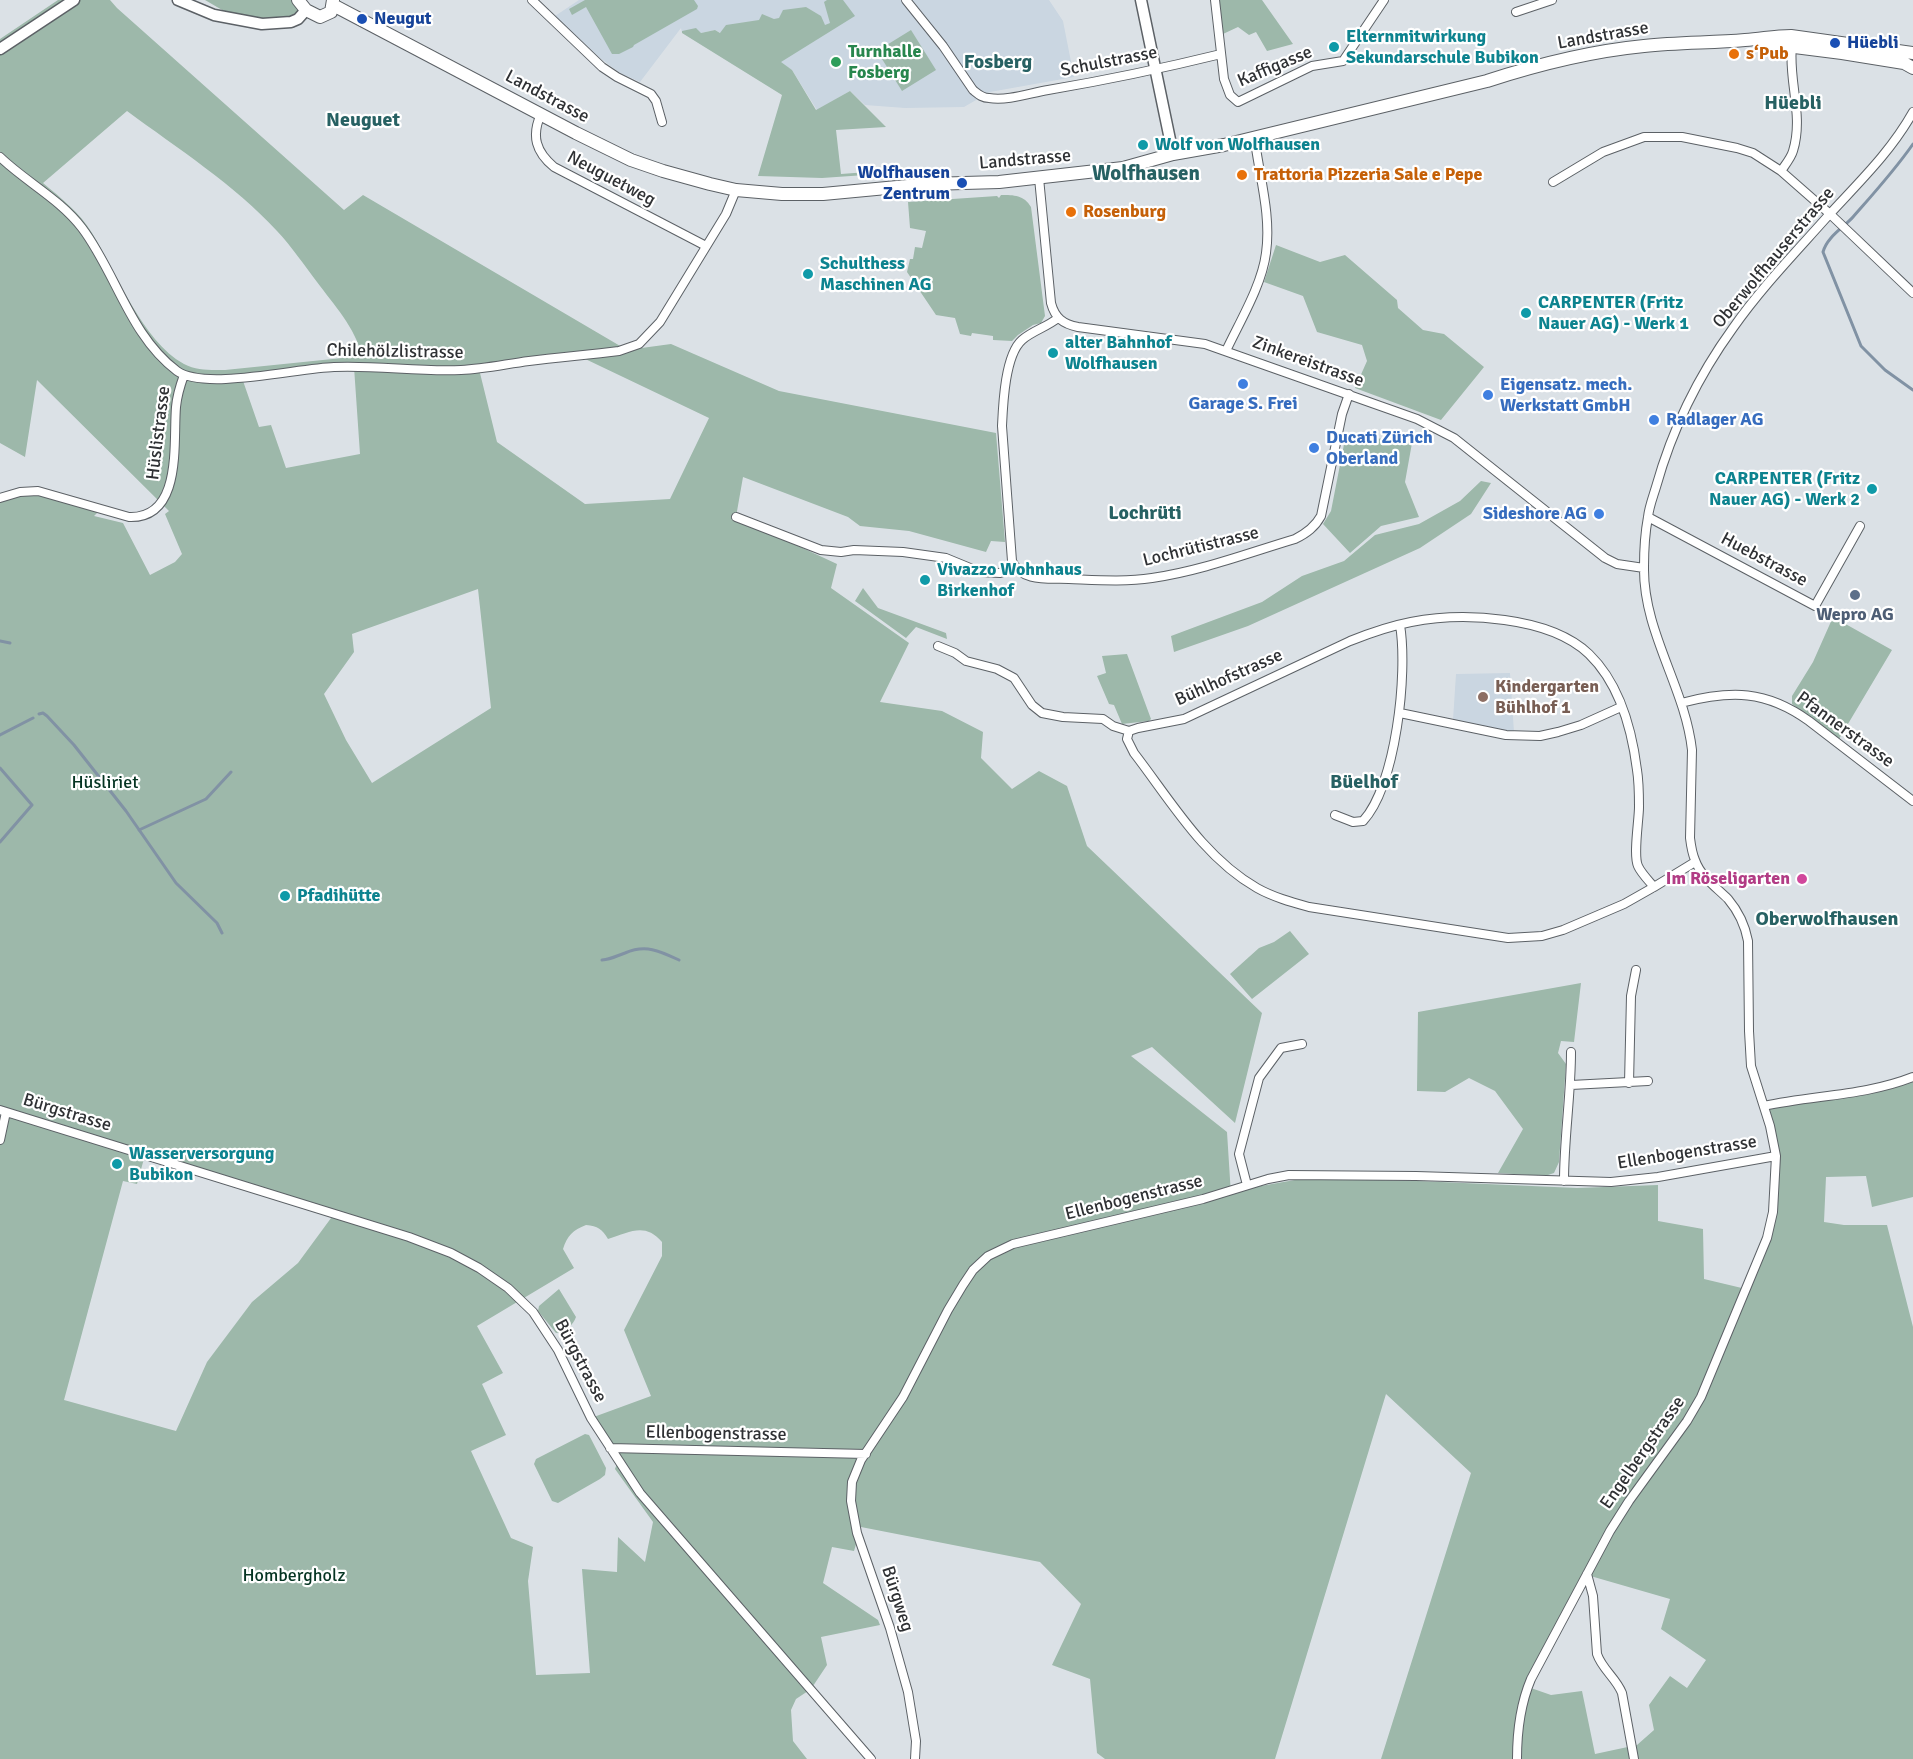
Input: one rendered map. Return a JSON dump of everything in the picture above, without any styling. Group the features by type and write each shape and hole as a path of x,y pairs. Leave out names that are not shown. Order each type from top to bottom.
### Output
{"main road":[{"path":"298,0 306,10 316,16 324,16 331,12 333,2"},
{"name":"Landstrasse","path":"333,2 609,150 640,163 696,181 736,190 782,194 823,194 929,184 999,182 1123,168 1173,154 1224,145 1487,81 1535,66 1642,46 1791,36 1913,53"},
{"name":"Landstrasse","path":"1747,40 1897,62 1913,68"}],"street":[{"path":"0,49 74,0"},
{"path":"178,0 214,15 262,24 291,22 298,19 306,10"},
{"path":"532,0 602,67 651,94 656,101 662,122"},
{"name":"Schulstrasse","path":"906,0 943,46 973,90 987,98 1002,98 1155,70 1221,54"},
{"path":"1141,0 1173,154"},
{"path":"1215,0 1221,54"},
{"name":"Kaffigasse","path":"1221,54 1224,79 1230,95 1238,102 1312,66 1342,61 1384,0"},
{"path":"1516,12 1552,0"},
{"path":"1781,171 1793,151 1798,116 1791,64 1792,46"},
{"name":"Oberwolfhauserstrasse","path":"1776,1156 1770,1126 1751,1066 1748,1021 1748,941 1745,927 1728,900 1706,878 1695,862 1691,851 1691,738 1681,703 1654,631 1647,601 1644,568 1648,517 1662,467 1695,388 1733,327 1767,285 1833,218 1884,156 1913,112"},
{"name":"Neuguetweg","path":"541,114 535,130 536,140 544,157 554,167 706,246"},
{"path":"1553,182 1603,152 1644,137 1682,137 1737,148 1753,153 1781,171 1913,293"},
{"path":"1226,351 1262,273 1266,254 1268,228 1253,138"},
{"path":"0,157 62,207 80,225 146,337 163,358 184,375"},
{"path":"736,517 821,550 903,552 946,558 980,572 1000,573 1015,568 1011,552 1002,426 1006,386 1012,357 1018,344 1058,318 1051,303 1039,178"},
{"name":"Chilehölzlistrasse","path":"184,375 197,379 223,379 333,367 372,366 465,370 627,350 645,340 660,322 731,205 736,190"},
{"name":"Zinkereistrasse","path":"1058,318 1078,327 1205,344 1417,419 1446,434 1598,554 1617,564 1644,568"},
{"name":"Hüslistrasse","path":"0,498 20,492 38,491 129,517 141,517 151,513 162,502 171,482 177,399 184,375"},
{"name":"Lochrütistrasse","path":"1015,568 1022,574 1037,578 1124,580 1152,578 1183,572 1295,540 1316,525 1322,516 1341,420 1349,394"},
{"name":"Huebstrasse","path":"1648,517 1815,606 1860,526"},
{"name":"Bühlhofstrasse","path":"1129,731 1184,719 1350,641 1400,625 1429,620 1486,618 1521,623 1560,634 1587,652 1598,663 1610,680 1621,707 1631,737 1637,771 1639,805 1637,864 1654,887"},
{"path":"1335,815 1353,822 1363,821 1368,816 1385,777 1400,713 1403,665 1400,625"},
{"path":"938,646 955,653 966,661 997,669 1014,678 1032,705 1041,713 1103,719 1113,726 1129,731 1127,739 1134,753 1213,855 1242,878 1280,899 1309,906 1508,938 1527,938 1563,930 1624,904 1695,862"},
{"name":"Pfannerstrasse","path":"1681,703 1726,694 1758,697 1776,702 1804,717 1913,801"},
{"path":"1400,713 1506,735 1540,736 1581,725 1621,707"},
{"path":"1629,1083 1631,996 1636,970"},
{"path":"1247,1185 1239,1154 1259,1078 1281,1048 1302,1044"},
{"path":"1564,1181 1571,1052"},
{"path":"1764,1106 1864,1091 1913,1077"},
{"path":"1571,1085 1648,1081"},
{"path":"0,1140 3,1111"},
{"name":"Bürgstrasse","path":"3,1111 410,1237 451,1253 479,1268 522,1300 542,1324 558,1350 591,1418 628,1476 654,1511 871,1759"},
{"name":"Ellenbogenstrasse","path":"610,1448 866,1454 903,1397 963,1285 973,1270 988,1256 1013,1244 1203,1199 1247,1185 1289,1175 1611,1182 1658,1178 1776,1156"},
{"name":"Engelbergstrasse","path":"1517,1759 1519,1719 1528,1687 1619,1516 1688,1421 1701,1397 1767,1238 1773,1212 1776,1156"},
{"name":"Bürgweg","path":"866,1454 852,1482 850,1494 852,1508 857,1533 890,1628 908,1692 916,1741 915,1759"},
{"path":"1587,1574 1593,1596 1597,1654 1600,1662 1619,1684 1634,1759"}],"shaded area":[{"path":"579,0 1049,0 1063,21 1074,77 990,92 964,107 905,108 865,105 850,91 817,110 792,70 715,30 701,33 683,31 682,33 681,28 640,82 620,73 600,58 555,16"},
{"name":"Kindergarten Bühlhof 1","path":"1510,673 1514,732 1453,720 1456,674"}],"green space":[{"path":"58,0 110,0 344,210 363,195 627,350 671,344 779,391 996,433 1005,542 991,541 986,552 909,531 860,526 848,517 743,477 736,517 837,564 831,588 909,643 880,702 942,711 983,732 981,758 1012,789 1039,771 1067,786 1087,846 1262,1013 1235,1123 1152,1047 1131,1056 1227,1132 1231,1195 1255,1187 1306,1178 1577,1188 1658,1185 1658,1221 1703,1229 1704,1279 1746,1289 1767,1238 1776,1156 1764,1106 1858,1092 1913,1077 1913,1197 1872,1207 1866,1176 1826,1177 1824,1222 1844,1225 1887,1225 1913,1327 1913,1759 1381,1759 1471,1473 1386,1394 1275,1759 1105,1759 1097,1753 1090,1679 1052,1665 1081,1604 1040,1562 861,1527 854,1551 832,1547 823,1583 878,1620 880,1625 821,1637 827,1665 811,1689 796,1699 791,1710 793,1741 807,1759 0,1759 0,1140 6,1112 0,1110 0,498 27,491 101,509 94,516 123,523 150,575 175,562 182,554 165,514 169,511 37,380 25,457 0,443 0,39","holes":["127,111 185,153 261,214 293,250 343,317 359,345 362,356 225,370 199,369 184,364 169,353 143,323 82,219 43,183","579,356 709,418 670,499 585,504 497,442 479,369","354,367 360,454 286,468 271,425 259,427 242,378","478,589 491,708 372,783 346,740 324,694 354,652 352,634","145,1155 334,1214 298,1263 252,1302 207,1362 176,1431 64,1400 123,1181 137,1184","586,1225 594,1226 602,1230 608,1239 643,1230 656,1236 662,1242 662,1256 624,1330 651,1396 591,1418 618,1461 615,1469 653,1522 645,1562 618,1537 617,1572 582,1569 590,1673 536,1675 528,1581 533,1547 511,1538 471,1451 506,1435 482,1384 503,1373 477,1326 574,1268 563,1249 566,1240 577,1229","1587,1575 1670,1599 1661,1629 1706,1660 1687,1688 1670,1676 1649,1705 1654,1730 1637,1745 1595,1754 1582,1691 1551,1695 1528,1687"]},
{"path":"205,0 298,0 301,16 241,21"},
{"path":"585,0 694,0 698,6 697,9 633,47 619,54 612,54 586,7 572,15 569,9"},
{"path":"843,0 855,16 781,62 792,70 816,110 850,91 886,127 836,130 841,174 922,168 923,171 822,178 758,176 782,95 682,33 682,31 696,28 701,33 715,30 720,33 726,25 759,20 762,14 774,19 779,18 783,10 806,7 821,16 825,25 830,23 824,2"},
{"path":"1219,0 1262,0 1293,44 1267,51 1256,32 1249,35 1238,27 1223,34"},
{"path":"911,30 936,70 902,91 877,51"},
{"path":"1001,195 1022,198 1031,207 1045,316 1041,323 1033,325 1012,341 993,340 993,336 972,333 971,336 960,334 955,318 936,315 907,272 915,247 922,248 926,231 910,228 908,202 997,196 999,198"},
{"path":"1276,245 1320,262 1345,255 1397,300 1398,308 1423,330 1444,334 1484,367 1441,420 1355,388 1367,361 1362,345 1317,332 1303,296 1264,282"},
{"path":"1346,434 1412,443 1405,482 1419,517 1381,526 1350,553 1323,524 1331,511"},
{"path":"1481,481 1491,483 1471,514 1420,548 1248,626 1174,652 1171,636 1262,602 1302,576 1344,561 1375,535 1419,524 1460,501"},
{"path":"863,588 878,608 946,633 947,639 916,627 906,638 855,601"},
{"path":"1833,617 1892,650 1839,739 1792,704 1792,696 1813,662"},
{"path":"1127,654 1151,719 1149,721 1122,724 1114,705 1109,704 1097,676 1106,673 1102,656"},
{"path":"1290,931 1309,954 1252,999 1230,974 1259,948 1274,942"},
{"path":"1581,983 1574,1042 1561,1041 1558,1053 1566,1064 1559,1162 1554,1173 1545,1176 1498,1173 1523,1129 1495,1091 1469,1078 1445,1092 1417,1091 1418,1012"},
{"path":"559,1289 576,1317 569,1328 556,1333 538,1311 539,1306"},
{"path":"585,1434 589,1435 606,1468 605,1475 558,1503 552,1501 534,1464 536,1459"}],"waterway":[{"path":"1913,144 1869,199 1832,237 1823,252 1861,346 1885,370 1913,390"},
{"path":"0,641 10,643"},
{"path":"39,714 43,713 47,716 74,745 126,811 176,883 217,923 222,933"},
{"path":"0,735 33,718"},
{"path":"0,768 32,805 0,842"},
{"path":"139,830 206,799 231,772"},
{"path":"602,960 640,949 659,951 679,960"}],"place":[{"name":"Neugut","path":"362,19"},
{"name":"Hüebli","path":"1835,43"},
{"name":"Elternmitwirkung Sekundarschule Bubikon","path":"1334,47"},
{"name":"s‘Pub","path":"1734,54"},
{"name":"Turnhalle Fosberg","path":"836,62"},
{"name":"Wolf von Wolfhausen","path":"1143,145"},
{"name":"Trattoria Pizzeria Sale e Pepe","path":"1242,175"},
{"name":"Wolfhausen Zentrum","path":"962,183"},
{"name":"Rosenburg","path":"1071,212"},
{"name":"Schulthess Maschinen AG","path":"808,274"},
{"name":"CARPENTER (Fritz Nauer AG) - Werk 1","path":"1526,313"},
{"name":"alter Bahnhof Wolfhausen","path":"1053,353"},
{"name":"Garage S. Frei","path":"1243,384"},
{"name":"Eigensatz. mech. Werkstatt GmbH","path":"1488,395"},
{"name":"Radlager AG","path":"1654,420"},
{"name":"Ducati Zürich Oberland","path":"1314,448"},
{"name":"CARPENTER (Fritz Nauer AG) - Werk 2","path":"1872,489"},
{"name":"Sideshore AG","path":"1599,514"},
{"name":"Vivazzo Wohnhaus Birkenhof","path":"925,580"},
{"name":"Wepro AG","path":"1855,595"},
{"name":"Kindergarten Bühlhof 1","path":"1483,697"},
{"name":"Im Röseligarten","path":"1802,879"},
{"name":"Pfadihütte","path":"285,896"},
{"name":"Wasserversorgung Bubikon","path":"117,1164"}],"district":[{"name":"Fosberg","path":"998,63"},
{"name":"Hüebli","path":"1793,104"},
{"name":"Neuguet","path":"363,121"},
{"name":"Wolfhausen","path":"1146,174"},
{"name":"Lochrüti","path":"1145,514"},
{"name":"Büelhof","path":"1364,783"},
{"name":"Oberwolfhausen","path":"1827,920"}],"park label":[{"name":"Hüsliriet","path":"105,783"},
{"name":"Hombergholz","path":"294,1576"}]}
